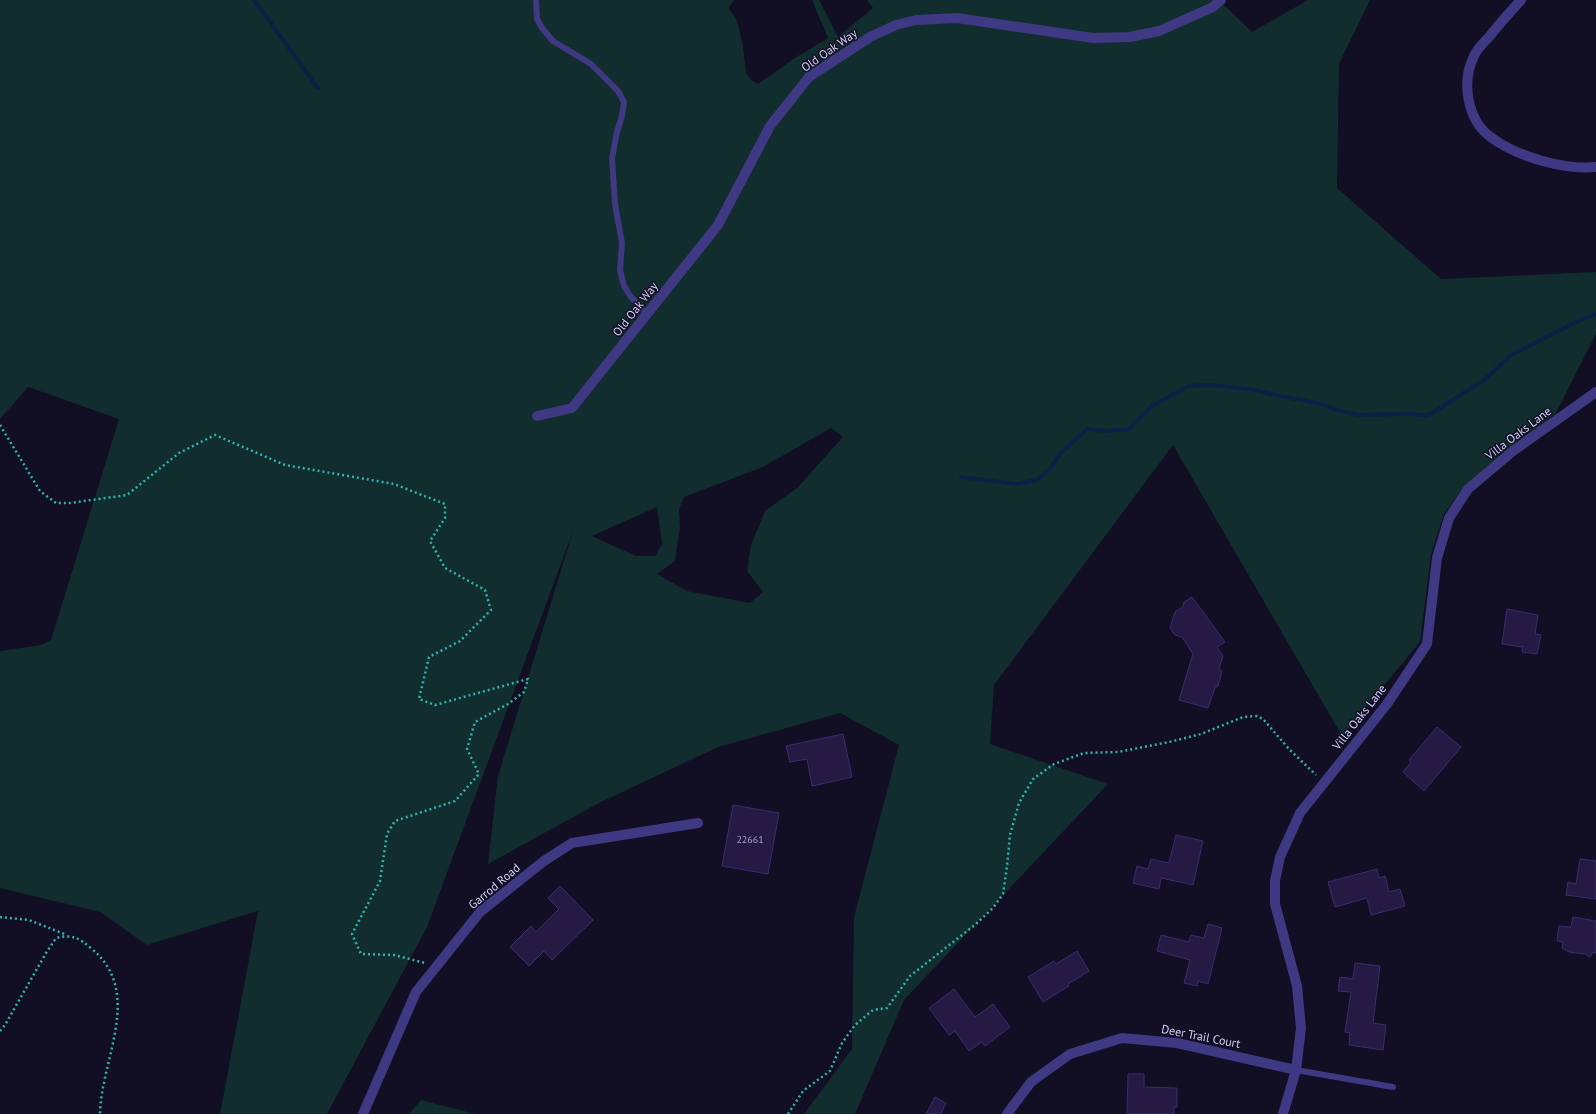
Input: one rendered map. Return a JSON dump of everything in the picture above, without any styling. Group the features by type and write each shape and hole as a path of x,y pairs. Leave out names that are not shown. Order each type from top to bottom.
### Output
{"street":[{"name":"Old Oak Way","path":"537,416 572,408 718,224 770,126 794,95 809,77 870,38 896,25 916,20 957,18 1093,38 1130,37 1159,31 1213,7 1221,0"},
{"path":"1521,0 1474,55 1469,71 1467,86 1471,110 1491,138 1507,147 1534,158 1565,166 1596,167"},
{"name":"Villa Oaks Lane","path":"1283,1114 1296,1070 1301,1028 1298,986 1275,904 1275,881 1280,857 1300,813 1323,782 1387,704 1427,644 1437,558 1450,518 1468,489 1513,452 1596,392"},
{"name":"Garrod Road","path":"363,1114 416,992 480,912 544,861 572,843 698,823"},
{"name":"Deer Trail Court","path":"1007,1114 1031,1082 1070,1054 1122,1038 1177,1042 1296,1070"}],"lane":[{"path":"536,0 537,18 542,28 553,41 591,64 618,91 624,102 612,158 615,204 622,243 620,270 624,286 631,297 647,314"},
{"path":"1296,1070 1393,1087"}],"path":[{"path":"0,425 40,490 56,503 70,503 128,495 179,453 215,435 286,465 394,484 445,504 445,518 430,541 445,568 485,590 491,610 460,641 429,657 419,699 435,705 528,679 524,692 508,704 475,722 467,750 479,774 454,801 395,821 387,834 380,881 352,934 361,954 394,955 436,966"},
{"path":"788,1114 803,1091 830,1071 842,1043 855,1025 874,1010 887,1008 910,976 976,924 1003,894 1008,866 1010,835 1019,803 1033,779 1054,764 1084,753 1118,752 1169,742 1201,734 1243,717 1257,716 1263,719 1289,749 1323,782"},
{"path":"0,917 28,920 83,941 102,957 114,980 119,1002 115,1032 100,1100 100,1114"},
{"path":"0,1031 56,938 68,935"}],"green space":[{"path":"0,0 734,0 729,8 737,21 743,46 746,73 751,80 758,84 795,58 828,38 812,0 819,0 838,37 873,8 867,0 1219,0 1252,32 1308,0 1370,0 1339,64 1337,188 1441,279 1596,272 1596,334 1556,413 1464,486 1444,514 1431,554 1420,642 1342,736 1173,445 994,685 990,744 1108,784 904,1000 855,1114 804,1114 852,1049 854,917 899,745 840,713 718,747 599,803 488,864 498,776 573,531 427,927 327,1114 220,1114 258,911 147,945 100,912 0,888 0,653 1,651 41,645 51,640 119,419 28,387 0,419","holes":["831,428 843,437 797,488 765,511 751,545 747,571 763,592 750,603 687,591 657,574 675,561 680,527 679,509 684,497 763,467","657,507 662,544 655,556 636,556 592,536"]},
{"path":"421,1100 475,1114 409,1114"}],"building":[{"path":"1192,597 1225,642 1217,647 1223,656 1219,668 1222,672 1218,686 1215,688 1208,708 1179,700 1193,654 1182,637 1175,635 1170,628 1175,612 1183,607 1184,602"},
{"path":"1507,609 1538,615 1535,634 1541,635 1537,654 1522,652 1523,647 1502,644"},
{"path":"1437,727 1461,747 1424,791 1403,772 1411,762 1409,760"},
{"path":"843,734 852,777 812,786 807,759 790,762 786,746"},
{"path":"733,805 779,813 768,874 722,866"},
{"path":"1176,835 1203,841 1193,885 1161,878 1159,889 1133,883 1137,866 1148,869 1151,859 1169,863"},
{"path":"1580,859 1596,861 1596,899 1566,895 1568,882 1576,884"},
{"path":"1377,869 1379,878 1385,876 1389,892 1400,889 1405,906 1371,915 1367,898 1335,907 1328,882"},
{"path":"560,886 593,920 552,960 544,951 529,966 510,947 531,926 536,932 559,909 548,898"},
{"path":"1573,917 1596,921 1596,953 1593,952 1590,957 1585,954 1569,952 1562,948 1563,942 1557,941 1559,926 1571,927"},
{"path":"1208,924 1222,928 1208,984 1198,981 1197,986 1184,983 1190,960 1157,951 1161,935 1189,942 1191,935 1204,938"},
{"path":"1077,951 1089,971 1068,984 1069,986 1043,1002 1028,977 1054,961 1056,964"},
{"path":"1355,963 1380,966 1373,1023 1386,1025 1383,1050 1349,1045 1350,1033 1345,1032 1351,992 1338,991 1340,977 1353,979"},
{"path":"954,989 975,1017 993,1004 1010,1027 985,1046 982,1042 969,1051 955,1031 949,1035 929,1008"},
{"path":"1128,1074 1144,1074 1144,1087 1177,1088 1177,1107 1174,1107 1174,1114 1127,1114"},
{"path":"935,1097 946,1103 941,1114 926,1114"}],"waterway":[{"path":"254,0 318,88"},
{"path":"961,477 1017,484 1037,480 1050,469 1060,454 1087,429 1105,431 1129,429 1152,406 1189,386 1210,385 1249,389 1322,404 1334,409 1358,415 1404,413 1429,415 1483,381 1511,355 1578,321 1596,314"}]}
